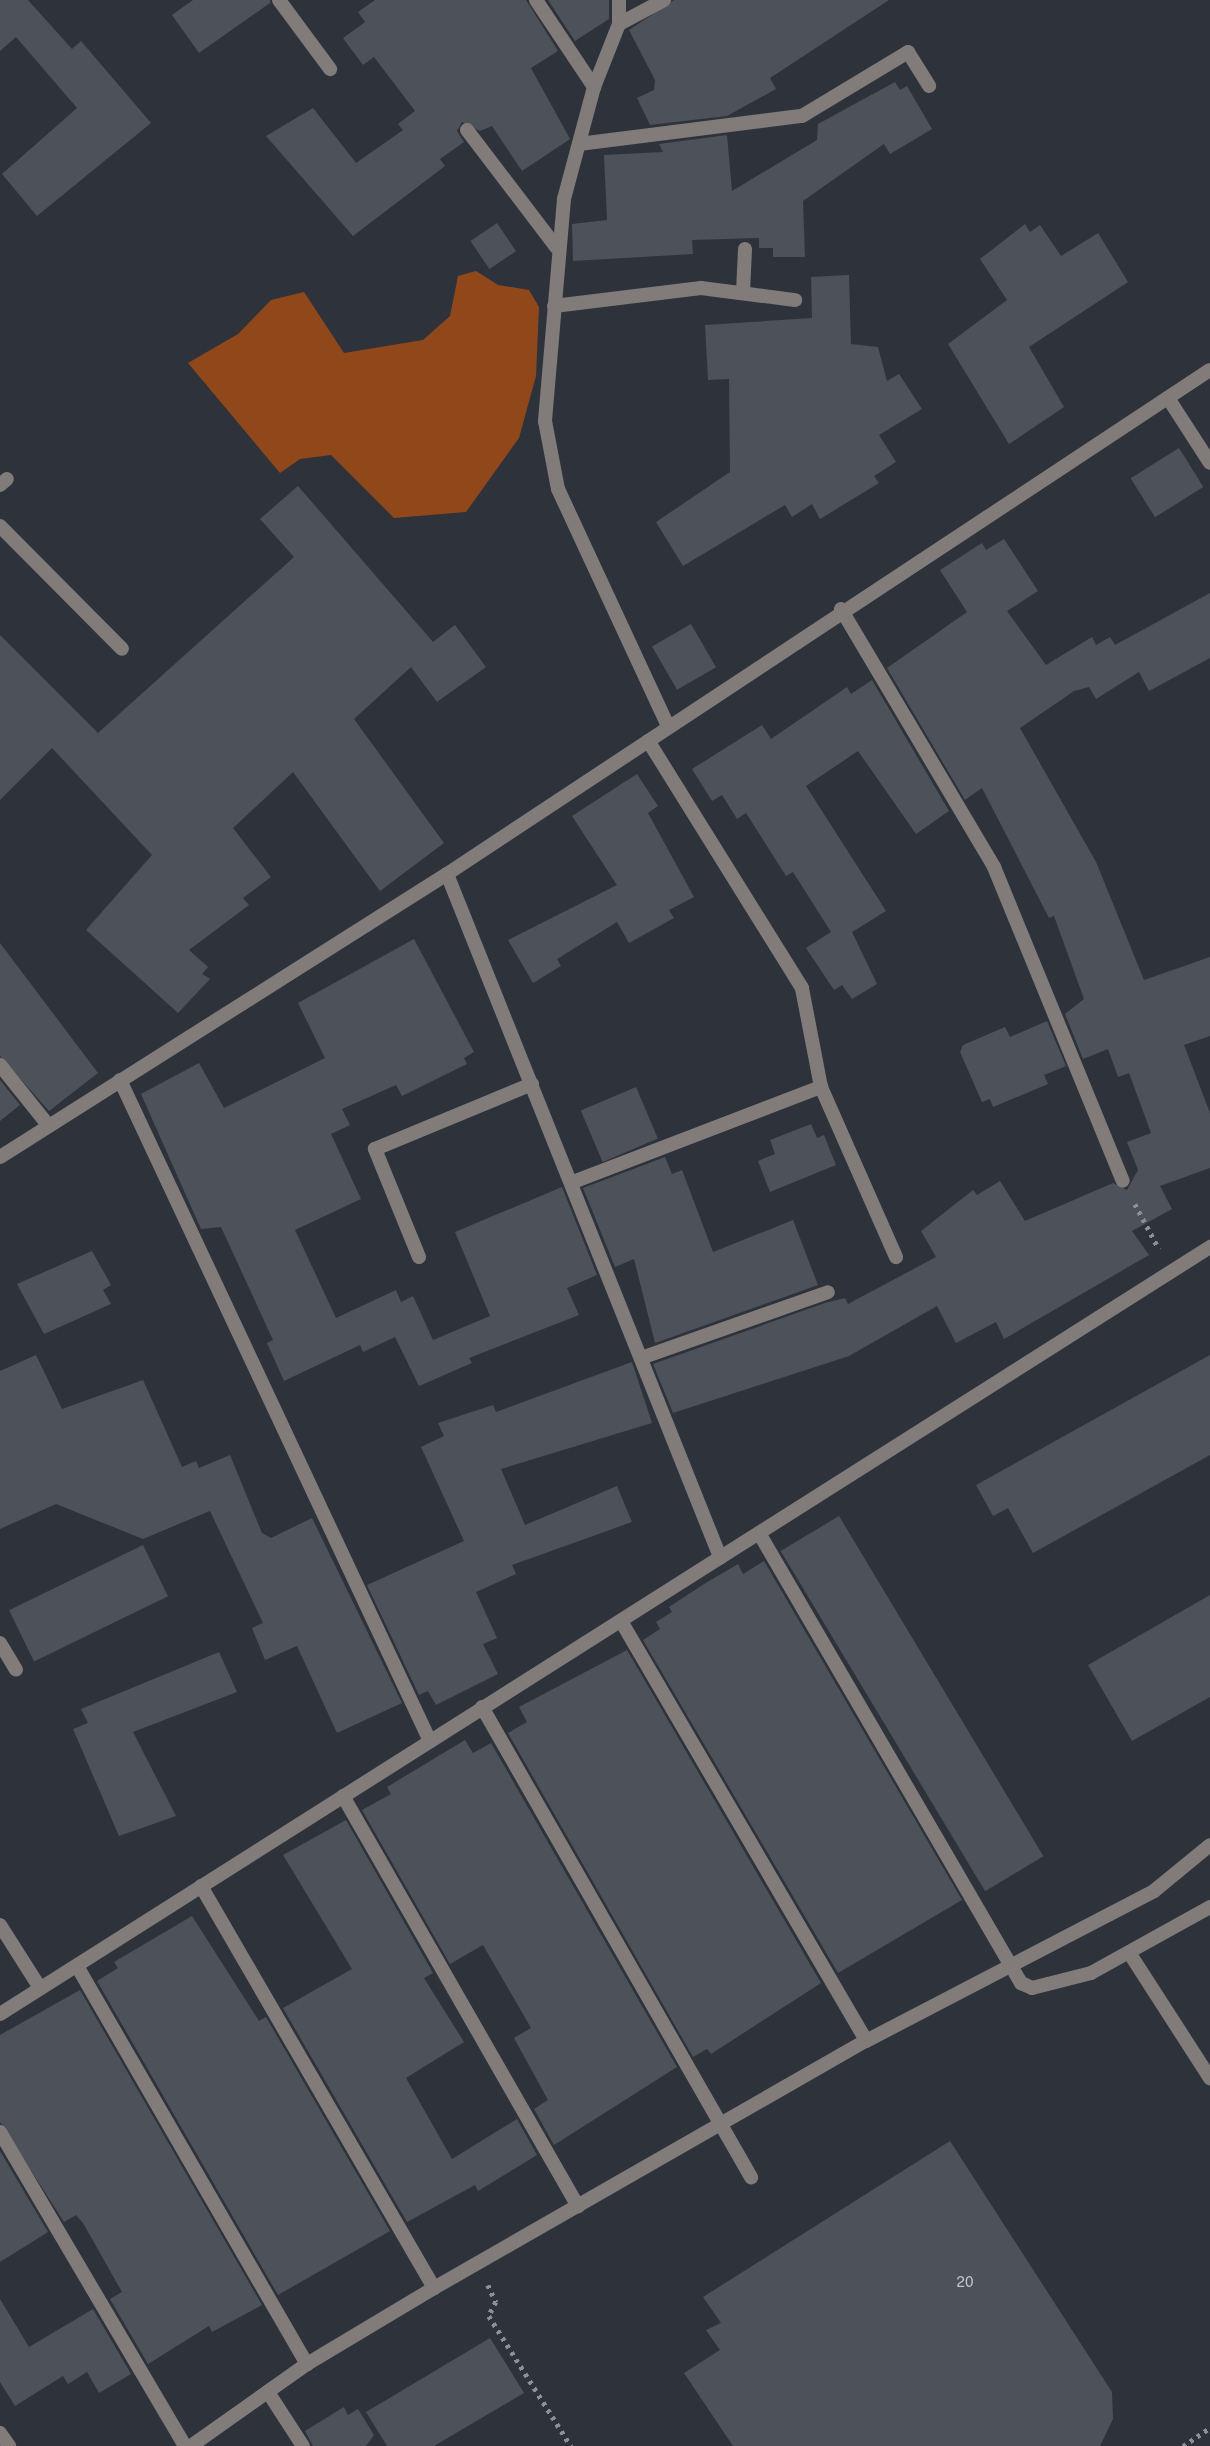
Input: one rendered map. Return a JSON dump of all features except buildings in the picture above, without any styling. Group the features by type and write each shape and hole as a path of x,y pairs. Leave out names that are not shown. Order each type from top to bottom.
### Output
{"street":[{"path":"279,0 330,69"},
{"path":"536,0 594,87"},
{"path":"620,0 619,24 594,87 557,248 545,421 558,489 668,726"},
{"path":"619,24 664,0"},
{"path":"579,144 802,116 908,52 929,86"},
{"path":"467,131 557,248"},
{"path":"743,292 745,249"},
{"path":"554,306 701,288 795,300"},
{"path":"0,1157 447,874 841,609 1210,370"},
{"path":"1168,398 1210,463"},
{"path":"0,526 122,649"},
{"path":"841,609 994,867 1123,1181"},
{"path":"648,741 802,988 821,1087 896,1257"},
{"path":"447,874 573,1182 720,1558"},
{"path":"0,1065 48,1125"},
{"path":"120,1080 429,1740"},
{"path":"419,1257 374,1149 532,1084"},
{"path":"573,1182 821,1087"},
{"path":"0,2014 1210,1247"},
{"path":"641,1358 828,1292"},
{"path":"759,1533 1007,1964 1032,1988 1130,1954 1210,1907"},
{"path":"621,1621 866,2041"},
{"path":"0,1643 16,1670"},
{"path":"482,1707 724,2122 751,2177"},
{"path":"343,1796 578,2206"},
{"path":"191,2446 307,2364 434,2288 866,2041 1007,1964 1154,1891 1210,1845"},
{"path":"201,1886 434,2288"},
{"path":"0,1925 40,1989"},
{"path":"1130,1954 1210,2078"},
{"path":"77,1966 307,2364"},
{"path":"0,2132 184,2446"},
{"path":"268,2392 303,2446"},
{"path":"0,2434 9,2446"}],"path":[{"path":"1123,1181 1171,1272"},
{"path":"478,2265 496,2302 489,2316 571,2446"},
{"path":"1183,2446 1210,2428"}],"shaded area":[{"path":"476,271 498,285 529,290 539,307 536,376 519,438 466,512 394,518 331,455 300,459 280,473 188,363 238,334 271,300 304,292 344,353 423,340 450,316 458,276"}]}
